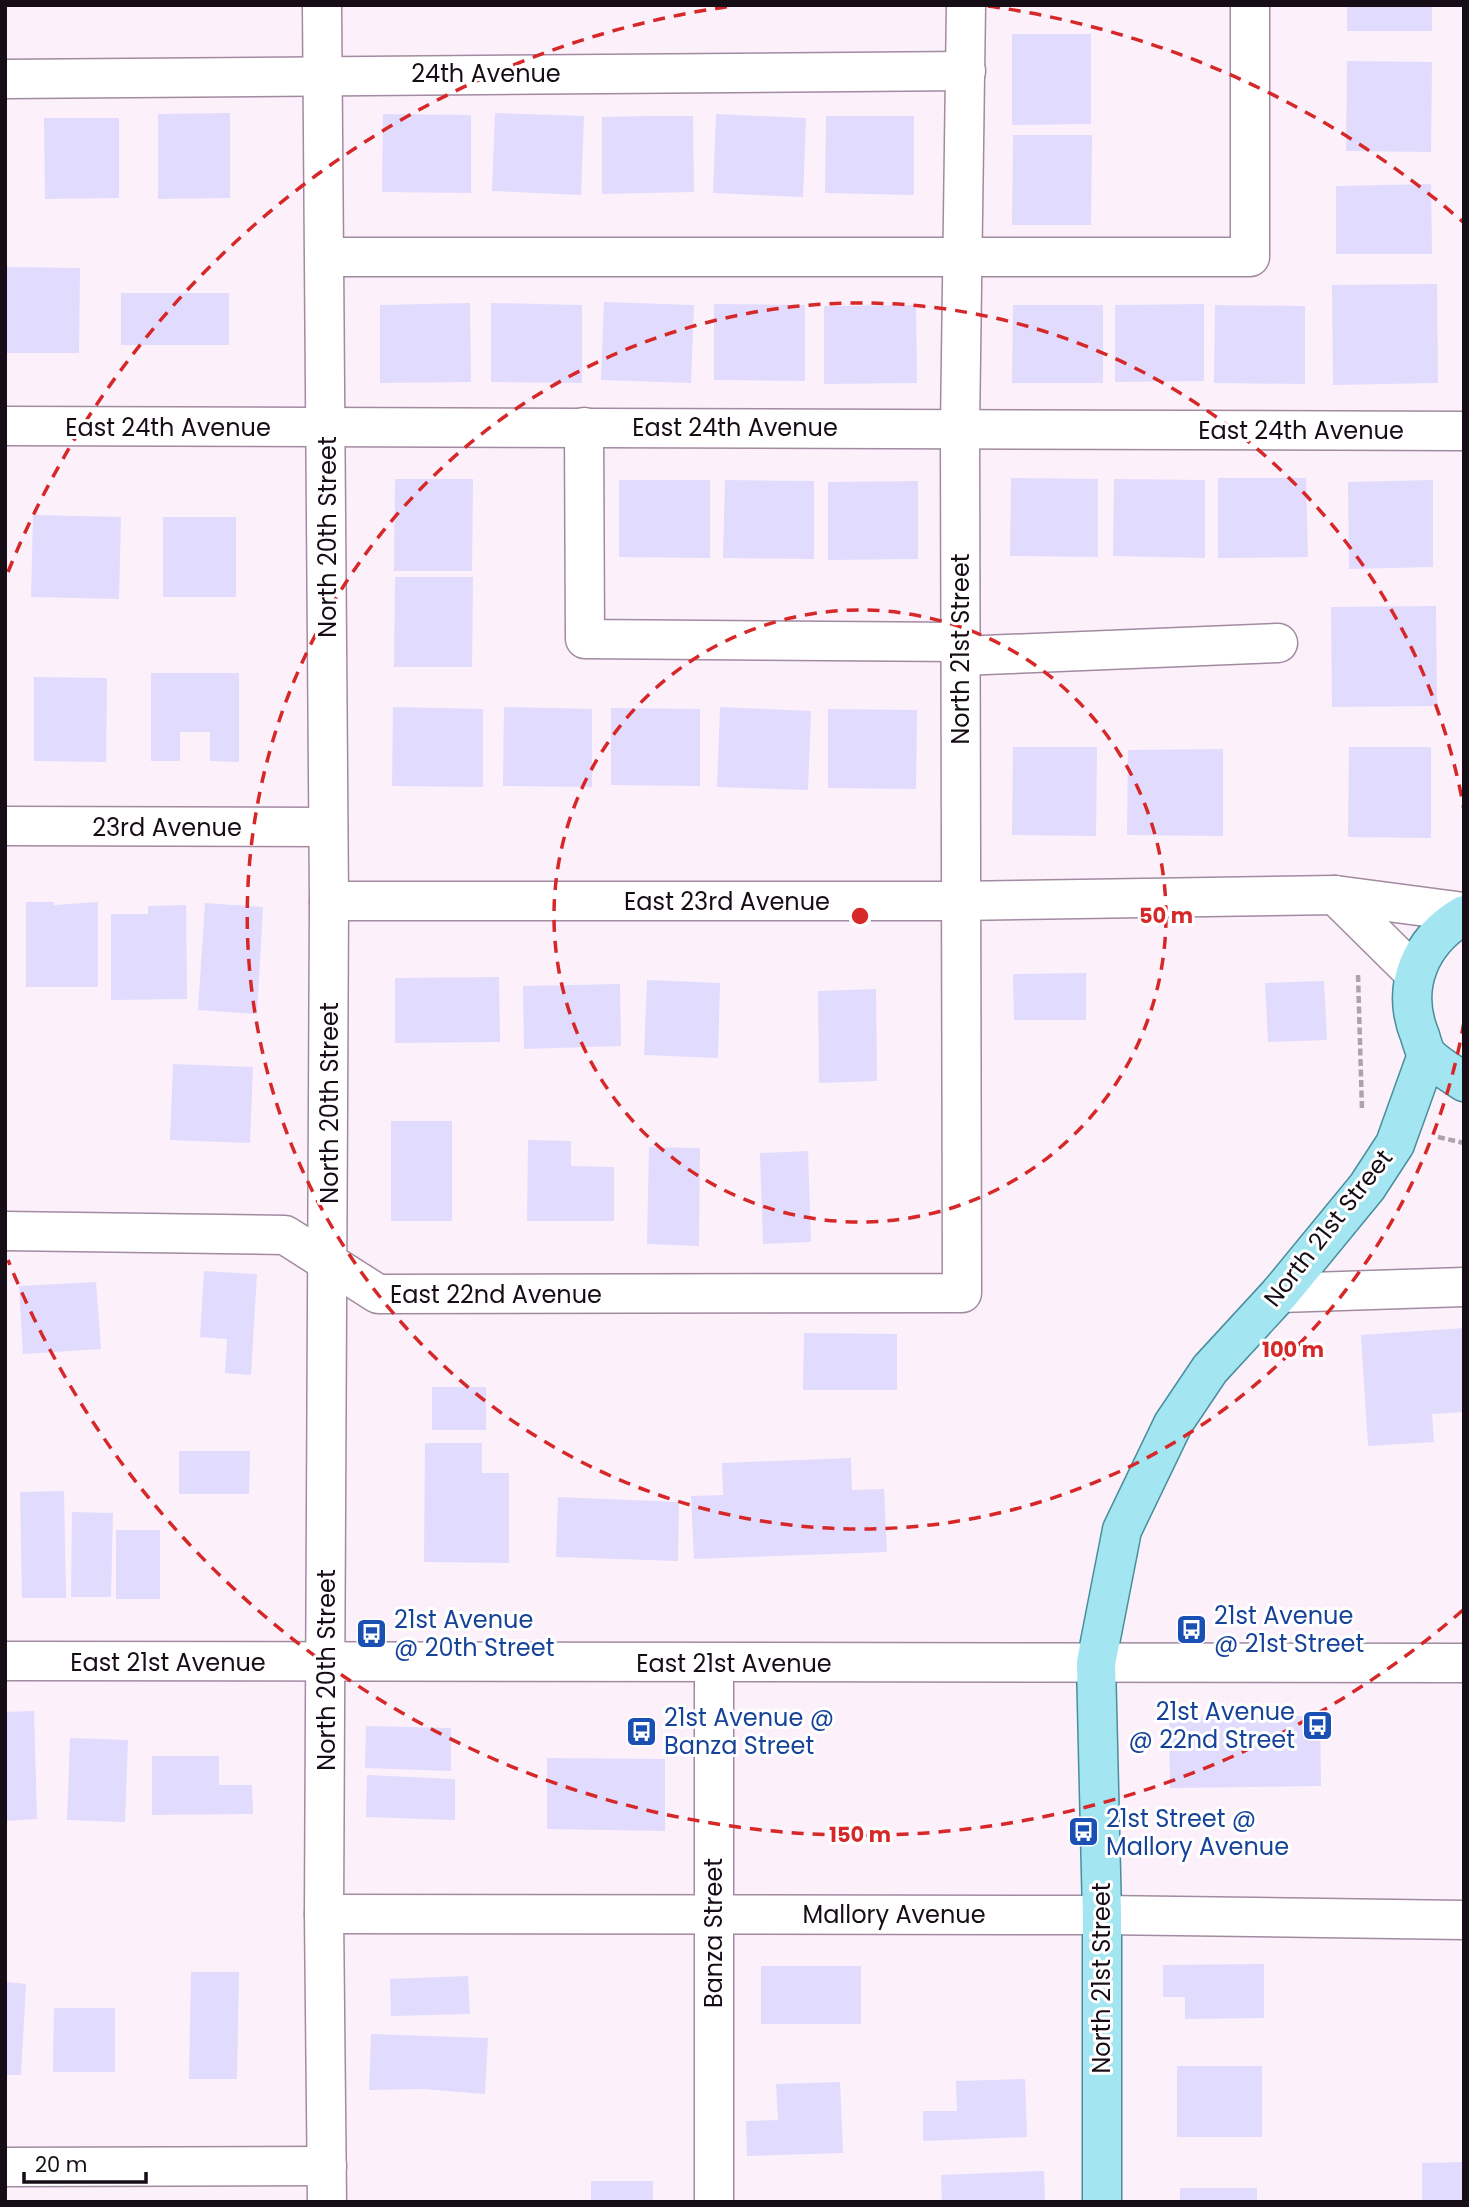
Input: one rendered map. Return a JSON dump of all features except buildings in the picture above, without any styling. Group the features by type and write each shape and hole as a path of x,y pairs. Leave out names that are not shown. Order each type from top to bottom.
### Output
{"main road":[{"path":"1464,914 1445,926 1426,948 1414,973 1411,997 1414,1021 1427,1055 1464,1082"},
{"name":"North 21st Street","path":"1102,2202 1102,1915 1096,1663 1122,1530 1161,1446 1210,1368 1280,1293 1367,1186 1395,1144 1427,1055"}],"street":[{"name":"North 20th Street","path":"322,5 329,901 324,1914 327,2184"},
{"name":"North 21st Street","path":"961,1293 960,427 966,5"},
{"path":"325,257 1250,257 1250,5"},
{"name":"24th Avenue","path":"5,79 323,74 966,71"},
{"name":"East 24th Avenue","path":"5,426 1464,430"},
{"path":"584,427 585,639 960,649 1278,643"},
{"name":"23rd Avenue","path":"5,826 328,827"},
{"path":"1335,895 1414,973"},
{"name":"East 23rd Avenue","path":"329,901 960,901 1335,895 1464,914"},
{"name":"East 22nd Avenue","path":"5,1231 285,1235 378,1294 961,1293"},
{"path":"1280,1293 1464,1287"},
{"name":"East 21st Avenue","path":"5,1661 1464,1663"},
{"name":"Banza Street","path":"714,1663 714,2202"},
{"name":"Mallory Avenue","path":"324,1914 1102,1915 1464,1920"},
{"path":"5,2167 327,2184"}],"path":[{"path":"1358,962 1362,1119"}],"place":[{"name":"21st Avenue @ 21st Street","path":"1191,1629"},
{"name":"21st Avenue @ 20th Street","path":"371,1633"},
{"name":"21st Avenue @ 22nd Street","path":"1318,1725"},
{"name":"21st Avenue @ Banza Street","path":"641,1731"},
{"name":"21st Street @ Mallory Avenue","path":"1083,1832"}]}
